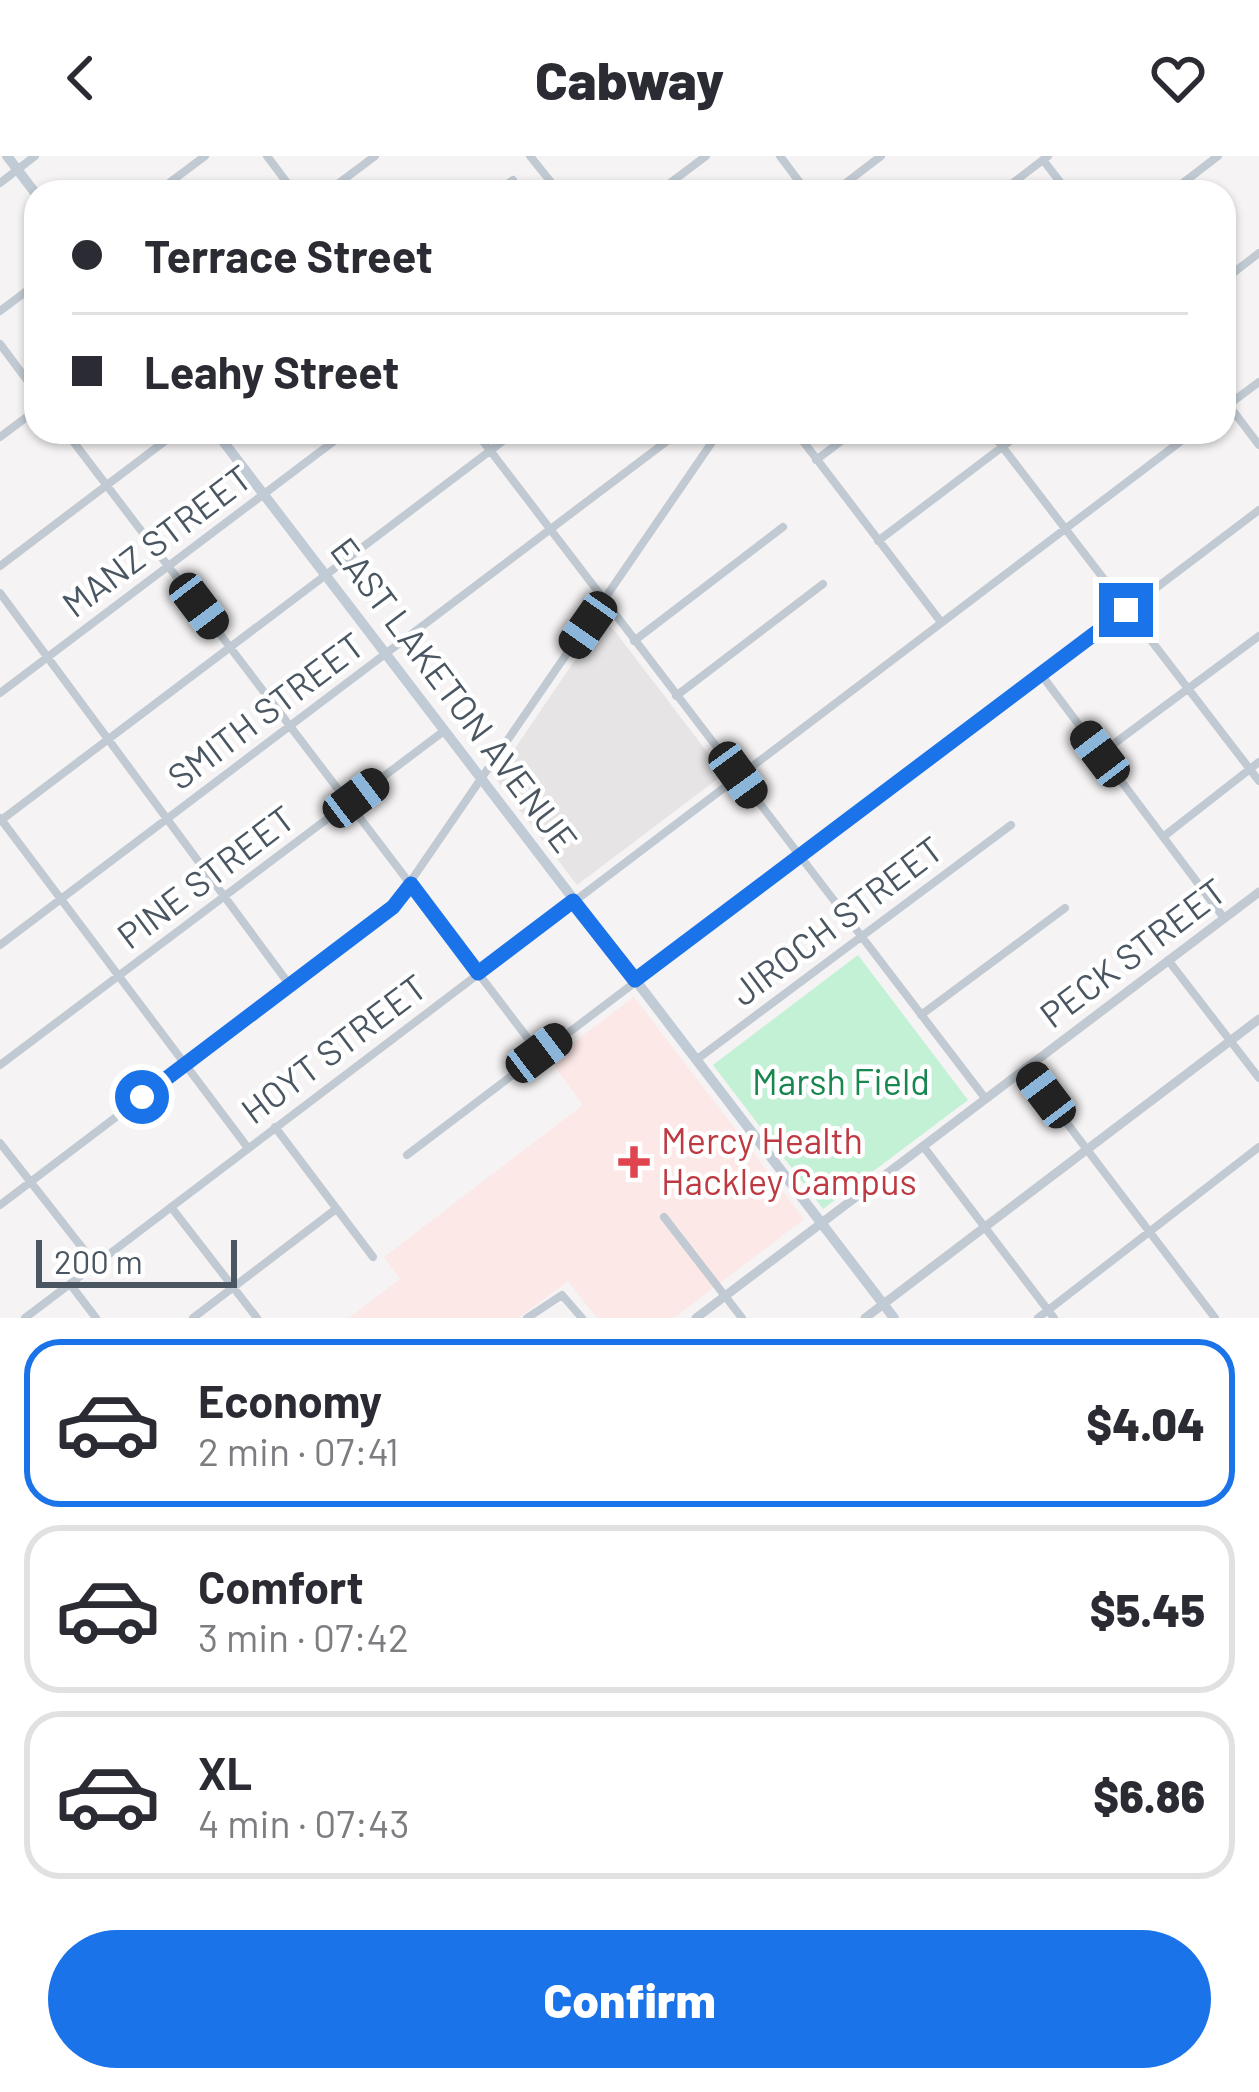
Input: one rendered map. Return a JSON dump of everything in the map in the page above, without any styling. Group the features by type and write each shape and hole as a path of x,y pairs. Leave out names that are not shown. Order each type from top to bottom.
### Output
{"main road":[{"path":"8,156 25,180"},
{"name":"EAST LAKETON AVENUE","path":"225,444 894,1318"}],"street":[{"path":"0,183 35,156"},
{"path":"173,180 205,156"},
{"path":"342,180 375,156"},
{"path":"674,180 706,156"},
{"path":"850,180 881,156"},
{"path":"1187,180 1218,156"},
{"path":"1016,180 1044,157"},
{"path":"0,344 24,376"},
{"path":"1236,416 1259,445"},
{"path":"75,444 539,1053"},
{"path":"0,566 161,444"},
{"name":"MANZ STREET","path":"0,693 330,444"},
{"path":"485,444 985,1098"},
{"path":"248,1148 0,820 499,444"},
{"name":"SMITH STREET","path":"0,945 663,444"},
{"path":"0,1205 393,907 711,444"},
{"path":"805,444 941,622"},
{"path":"816,460 837,444"},
{"path":"1001,444 1188,689 1255,766 1259,781"},
{"path":"878,541 1007,444"},
{"name":"HOYT STREET","path":"25,1318 1177,444"},
{"path":"407,1155 1259,510"},
{"path":"634,641 783,527"},
{"path":"676,696 823,584"},
{"path":"0,593 289,984"},
{"path":"1100,754 1259,636"},
{"path":"1040,673 1224,918"},
{"name":"PINE STREET","path":"0,1065 444,731"},
{"path":"1163,837 1255,766"},
{"name":"JIROCH STREET","path":"697,1060 1011,825"},
{"name":"PECK STREET","path":"696,1318 1259,892"},
{"path":"920,1015 1065,908"},
{"path":"1168,960 1259,1078"},
{"path":"865,1318 1259,1019"},
{"path":"1025,1068 1211,1317"},
{"path":"275,1127 373,1257"},
{"path":"0,1143 95,1264"},
{"path":"923,1146 1051,1314"},
{"path":"1038,1318 1051,1314 1259,1147"},
{"path":"171,1207 257,1318"},
{"path":"193,1318 336,1209"},
{"path":"664,1217 742,1318"},
{"path":"70,1284 96,1318"},
{"path":"527,1318 562,1295 582,1318"}],"shaded area":[{"path":"604,617 724,774 577,885 495,778"},
{"name":"Mercy Health Hackley Campus","path":"634,997 804,1219 674,1318 597,1318 568,1281 519,1318 349,1318 400,1279 384,1257 583,1105 550,1060"}],"green space":[{"name":"Marsh Field","path":"858,955 968,1100 823,1209 713,1065"}],"place":[{"name":"Mercy Health Hackley Campus","path":"634,1162"}],"route":[{"path":"142,1097 393,907 411,884 478,973 573,901 635,980 1126,610"}]}
